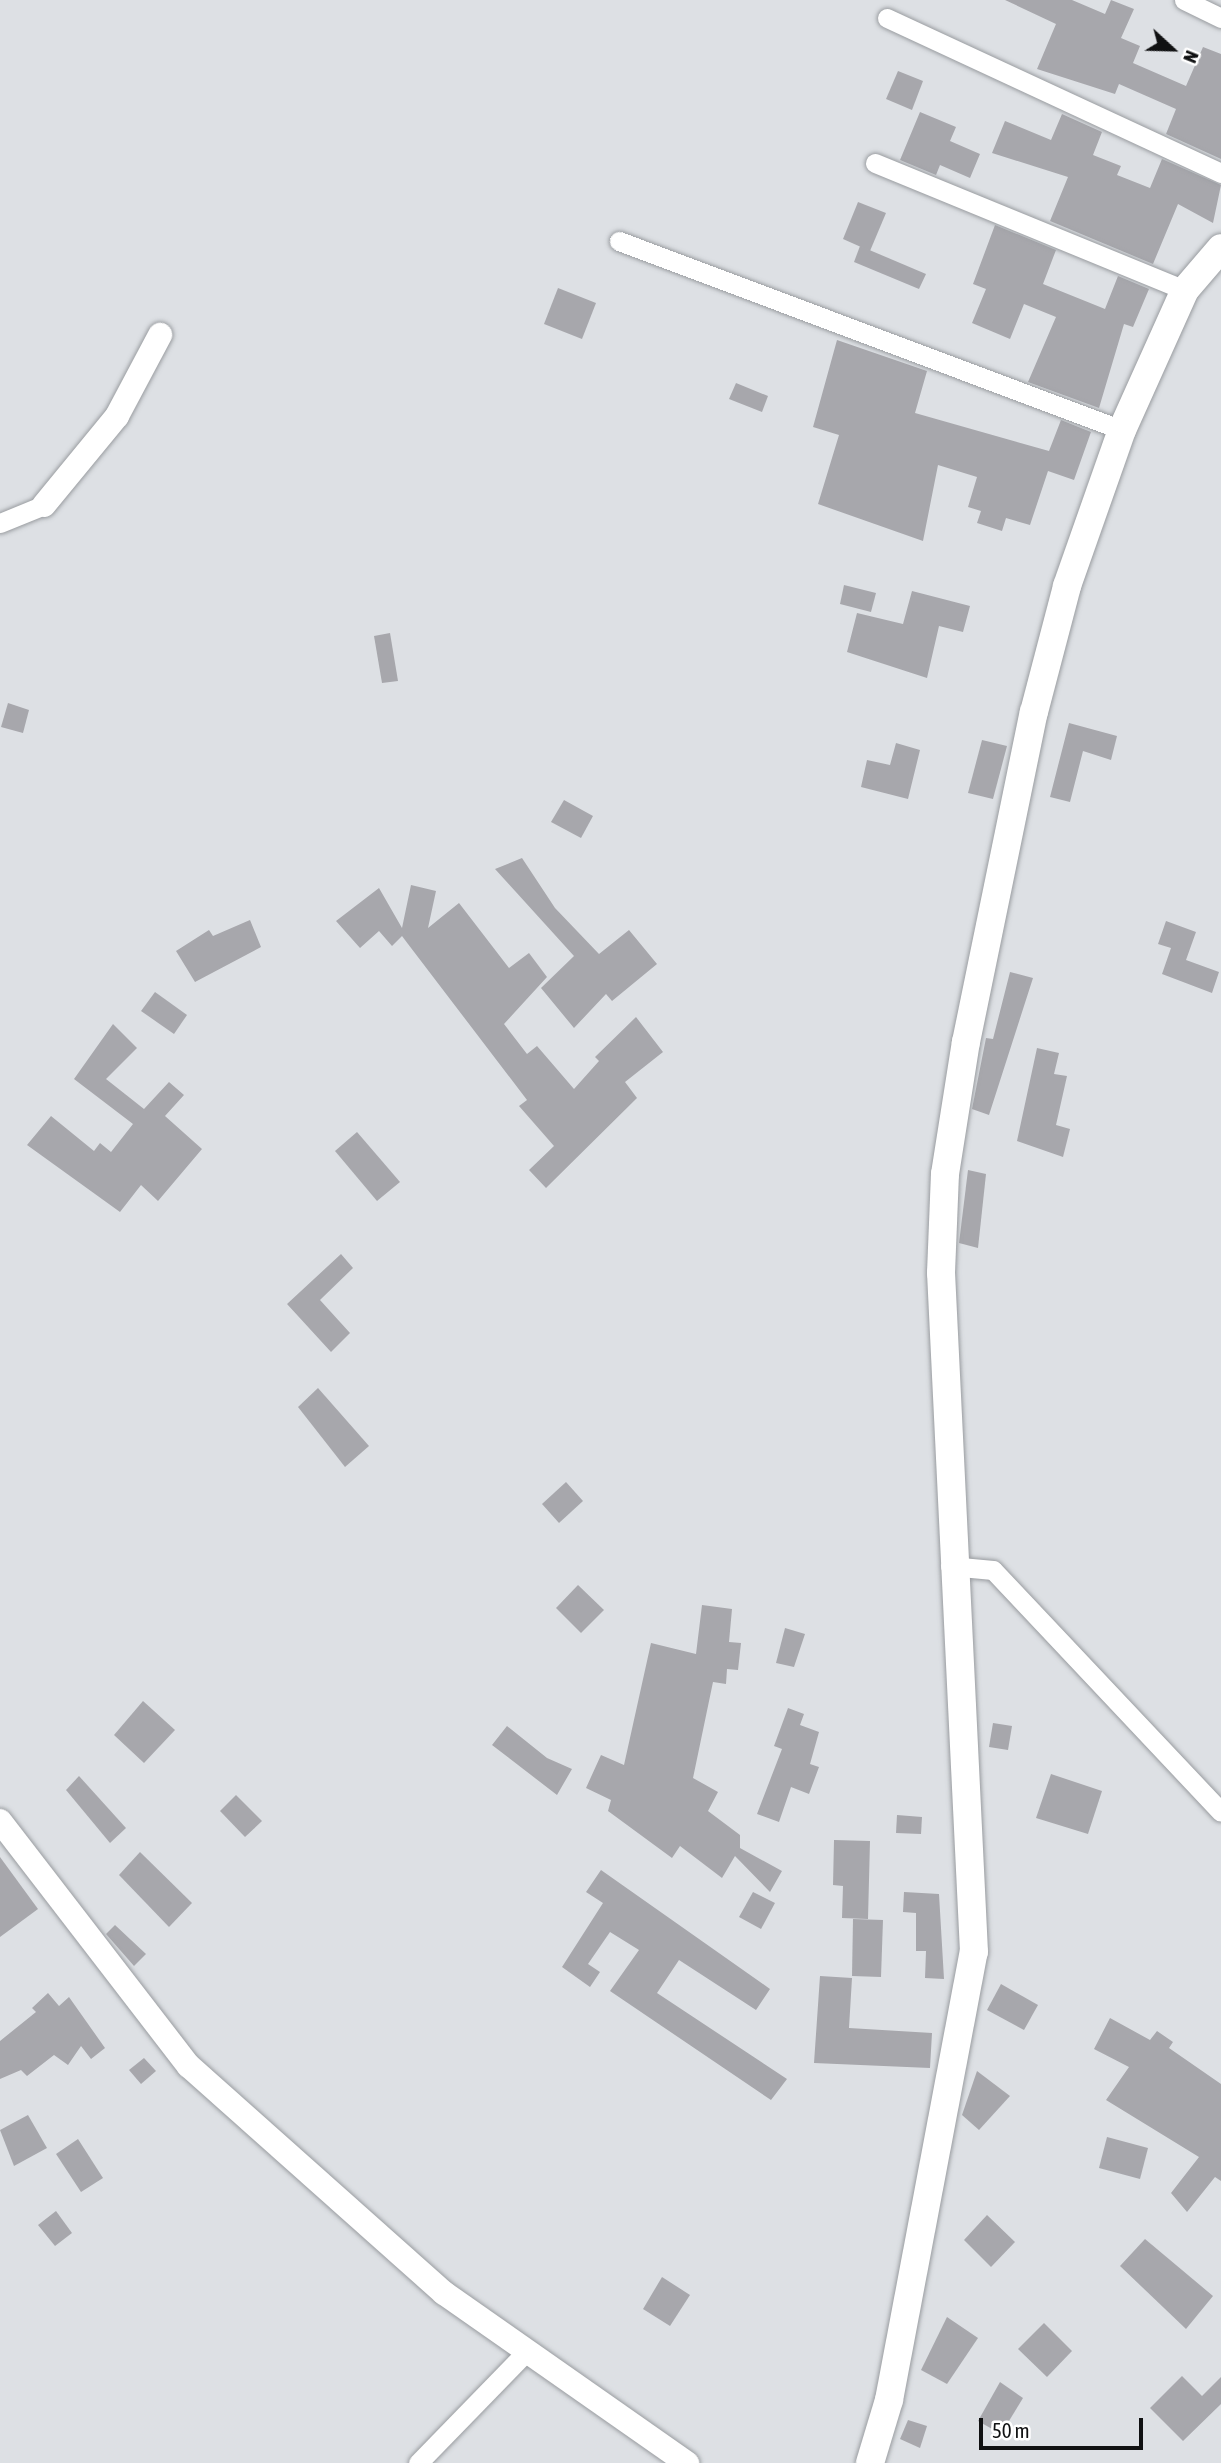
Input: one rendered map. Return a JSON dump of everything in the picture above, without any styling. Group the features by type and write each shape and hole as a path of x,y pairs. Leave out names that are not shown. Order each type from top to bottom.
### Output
{"main road":[{"path":"870,2463 889,2400 974,1952 950,1566 940,1273 945,1174 966,1042 1034,712 1067,586 1122,430 1185,290 1221,248"}],"street":[{"path":"1184,0 1221,18"},
{"path":"887,18 1221,173"},
{"path":"875,163 1185,290"},
{"path":"619,241 1122,430"},
{"path":"0,523 44,505 117,416 160,335"},
{"path":"950,1566 993,1570 1221,1812"},
{"path":"0,1821 189,2066 354,2217 527,2351 687,2463"},
{"path":"418,2463 527,2351"}],"building":[{"path":"1005,0 1072,0 1105,14 1111,0 1134,9 1121,38 1140,46 1133,63 1186,86 1203,47 1221,54 1221,159 1166,134 1176,109 1119,84 1115,94 1037,69 1056,24"},
{"path":"898,71 923,81 912,110 886,99"},
{"path":"920,112 956,127 950,141 980,154 970,178 940,165 936,175 900,160"},
{"path":"1062,114 1102,132 1093,155 1121,166 1117,175 1150,188 1162,159 1221,185 1213,223 1178,204 1153,264 1050,221 1068,177 992,153 1005,121 1051,140"},
{"path":"858,202 886,213 870,251 843,239"},
{"path":"995,225 1056,250 1043,284 1105,309 1118,276 1149,289 1133,327 1124,324 1099,408 1028,382 1056,317 1024,304 1010,339 972,323 986,289 973,284"},
{"path":"860,246 926,274 919,289 854,262"},
{"path":"558,288 596,303 582,339 544,324"},
{"path":"837,340 927,371 915,413 1049,451 1061,420 1091,432 1074,480 1048,471 1030,525 1006,518 1002,531 977,523 981,511 968,507 977,477 938,465 923,541 818,504 839,435 813,427"},
{"path":"736,383 768,396 762,412 729,399"},
{"path":"844,585 876,593 871,612 840,604"},
{"path":"912,591 970,606 963,632 939,626 927,678 847,652 857,613 903,624"},
{"path":"390,633 398,681 382,683 374,636"},
{"path":"8,703 29,710 23,733 1,727"},
{"path":"1069,723 1117,736 1111,760 1083,751 1070,802 1050,797"},
{"path":"982,740 1007,746 993,799 968,793"},
{"path":"896,743 920,750 908,799 861,787 867,760 890,765"},
{"path":"564,800 593,816 581,838 551,822"},
{"path":"522,858 555,908 599,954 629,930 657,964 612,1001 606,994 574,1028 541,988 574,956 495,869"},
{"path":"411,885 436,891 428,928 459,903 509,968 529,953 547,977 504,1024 527,1054 537,1046 574,1089 599,1061 595,1057 636,1017 663,1052 625,1082 637,1098 546,1188 529,1170 554,1146 519,1106 527,1100 402,936 392,946 379,931 360,948 336,921 379,888 402,928"},
{"path":"250,920 261,947 195,982 176,951 209,930 213,936"},
{"path":"1166,921 1196,932 1186,960 1219,972 1212,993 1162,974 1171,948 1158,944"},
{"path":"1010,972 1033,978 989,1115 972,1109 986,1038 993,1039"},
{"path":"155,992 187,1015 174,1034 141,1011"},
{"path":"113,1024 137,1048 106,1079 144,1109 169,1082 184,1095 165,1116 202,1149 158,1201 141,1185 120,1212 27,1145 51,1116 94,1151 100,1143 111,1152 133,1124 74,1079"},
{"path":"1037,1048 1059,1053 1054,1074 1067,1076 1056,1125 1070,1129 1063,1157 1017,1141"},
{"path":"357,1132 400,1182 377,1201 335,1151"},
{"path":"968,1170 986,1174 978,1248 959,1243"},
{"path":"341,1254 353,1268 320,1300 350,1333 331,1352 287,1304"},
{"path":"318,1388 369,1446 345,1467 298,1407"},
{"path":"566,1482 583,1501 559,1523 542,1504"},
{"path":"578,1585 604,1610 581,1633 556,1608"},
{"path":"702,1605 732,1609 729,1642 741,1643 738,1670 727,1669 726,1684 713,1682 693,1778 718,1792 708,1811 740,1835 740,1848 782,1871 770,1892 735,1856 722,1878 680,1846 672,1858 608,1811 611,1800 586,1788 601,1755 624,1765 651,1643 696,1654"},
{"path":"785,1628 805,1634 794,1667 776,1663"},
{"path":"143,1701 175,1730 144,1763 114,1735"},
{"path":"788,1708 804,1714 800,1725 819,1732 810,1764 819,1767 809,1794 791,1787 779,1822 757,1814 782,1749 774,1746"},
{"path":"993,1723 1012,1726 1008,1750 989,1747"},
{"path":"507,1726 547,1758 572,1769 557,1795 492,1745"},
{"path":"1051,1774 1102,1791 1088,1834 1036,1818"},
{"path":"79,1776 126,1828 110,1843 66,1790"},
{"path":"236,1795 262,1821 245,1837 220,1811"},
{"path":"897,1815 922,1817 921,1834 896,1833"},
{"path":"834,1840 870,1841 868,1919 842,1918 843,1886 833,1885"},
{"path":"140,1852 192,1903 169,1927 119,1875"},
{"path":"0,1857 38,1909 0,1937"},
{"path":"601,1870 770,1989 756,2010 679,1960 657,1993 787,2079 771,2100 610,1991 639,1950 610,1932 588,1964 600,1972 590,1987 562,1967 603,1903 586,1892"},
{"path":"753,1892 775,1903 761,1929 739,1917"},
{"path":"904,1892 939,1894 944,1979 925,1978 926,1951 916,1951 916,1913 903,1912"},
{"path":"853,1919 883,1920 881,1977 852,1976"},
{"path":"115,1925 146,1954 134,1966 106,1934"},
{"path":"820,1976 852,1978 849,2028 932,2033 930,2068 814,2063"},
{"path":"1001,1984 1038,2005 1024,2030 987,2010"},
{"path":"48,1993 59,2006 69,1997 105,2048 91,2059 81,2046 68,2065 54,2055 27,2076 21,2070 0,2079 0,2041 36,2012 32,2008"},
{"path":"1110,2018 1150,2040 1157,2031 1173,2042 1169,2048 1221,2084 1221,2181 1215,2177 1187,2212 1171,2193 1199,2157 1106,2100 1129,2067 1094,2049"},
{"path":"144,2058 156,2071 141,2084 129,2070"},
{"path":"977,2071 1010,2096 979,2130 962,2115"},
{"path":"28,2115 47,2148 14,2166 0,2130"},
{"path":"1107,2137 1148,2148 1140,2179 1099,2168"},
{"path":"78,2139 103,2178 81,2192 56,2154"},
{"path":"56,2211 72,2233 55,2246 38,2225"},
{"path":"987,2215 1015,2242 991,2267 964,2240"},
{"path":"1145,2239 1213,2296 1186,2329 1120,2266"},
{"path":"662,2277 690,2295 670,2326 643,2309"},
{"path":"947,2317 978,2338 947,2384 921,2370"},
{"path":"1044,2323 1072,2351 1047,2377 1018,2349"},
{"path":"1182,2376 1202,2396 1221,2377 1221,2404 1183,2441 1150,2408"},
{"path":"1000,2382 1023,2398 1001,2434 978,2421"},
{"path":"908,2420 927,2426 920,2448 900,2439"}]}
